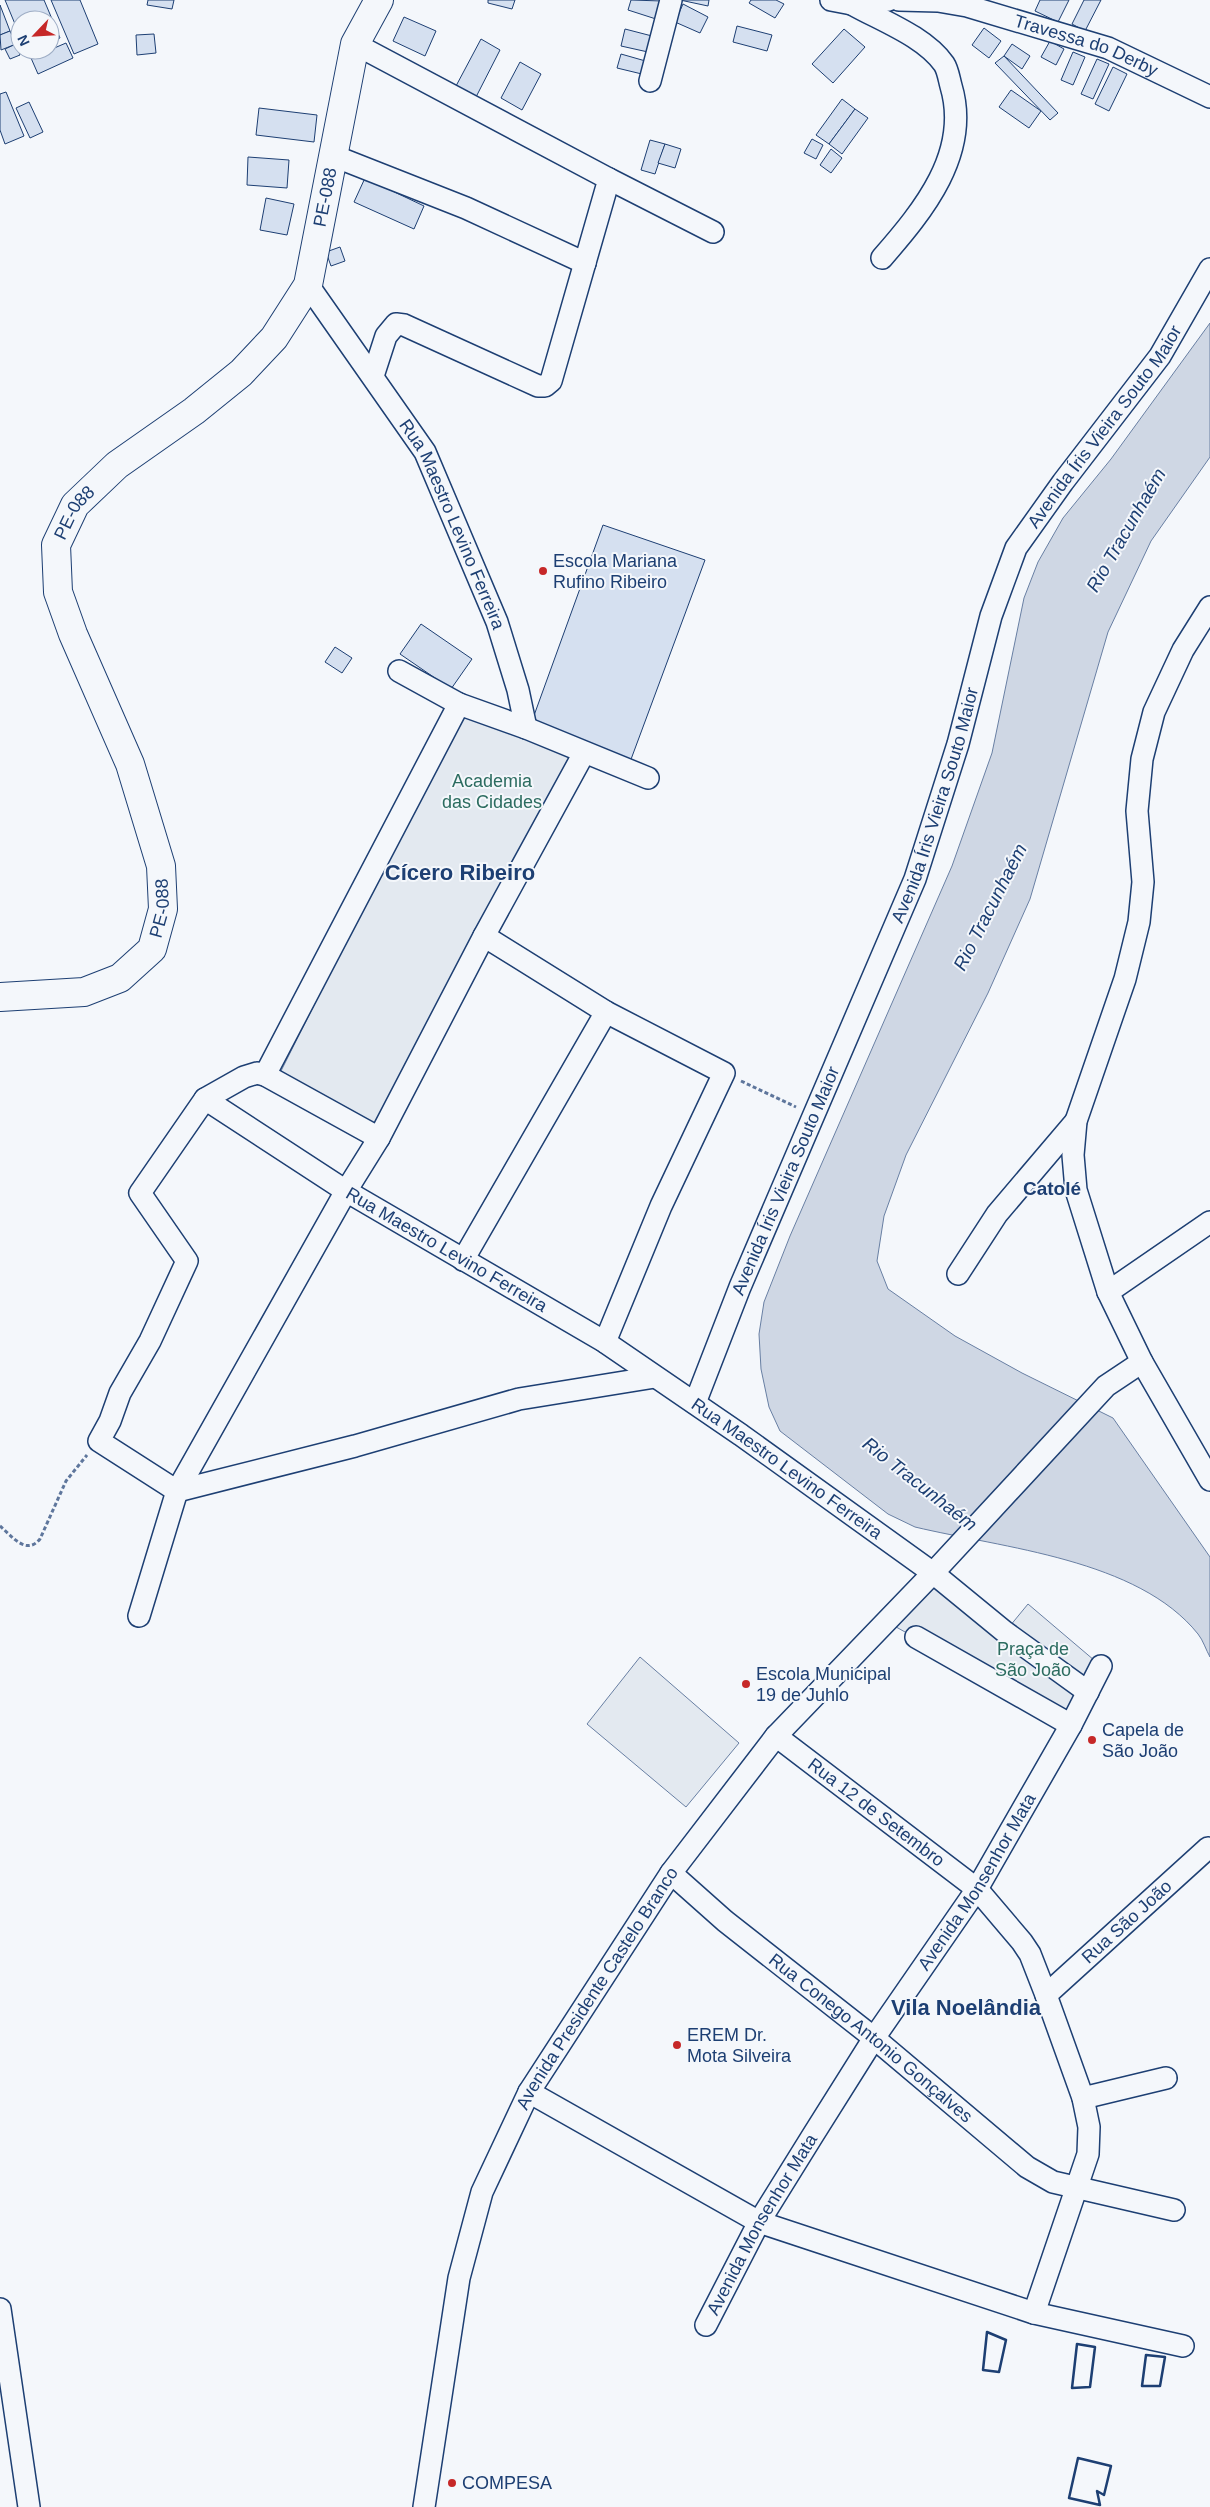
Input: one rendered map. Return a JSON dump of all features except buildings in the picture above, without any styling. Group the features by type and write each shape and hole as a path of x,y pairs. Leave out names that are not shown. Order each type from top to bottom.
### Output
{"main road":[{"name":"PE-088","path":"0,997 84,992 120,978 152,949 163,909 161,866 130,764 73,634 58,592 56,545 75,505 118,464 194,411 241,374 274,338 308,285 355,44 379,0"}],"street":[{"path":"650,82 670,0"},
{"path":"831,0 852,4 889,0"},
{"name":"Travessa do Derby","path":"899,0 938,1 966,6 1108,48 1210,97"},
{"path":"852,4 922,43 945,65 956,102 956,137 942,177 916,219 882,258"},
{"path":"355,44 608,179 713,232"},
{"path":"334,156 466,208 585,263"},
{"path":"373,376 386,336 396,324 404,325 538,386 545,386 551,380 608,179"},
{"name":"Avenida Íris Vieira Souto Maior","path":"695,1404 706,1371 915,879 958,744 991,616 1016,548 1063,482 1160,356 1210,269"},
{"name":"Rua Maestro Levino Ferreira","path":"308,285 425,452 458,524 497,622 518,690 526,728"},
{"path":"1210,607 1183,650 1154,712 1142,759 1137,811 1143,882 1140,914 1125,978 1076,1121 1073,1155 1076,1190 1108,1292 1142,1362 1210,1480"},
{"path":"399,671 459,704 526,728 584,754 648,778"},
{"path":"265,1075 459,704"},
{"name":"Rua Maestro Levino Ferreira","path":"584,754 484,936 379,1138 346,1191 605,1342 939,1566 1005,1632 1088,1692"},
{"path":"484,936 606,1012 724,1073 661,1206 605,1342"},
{"path":"463,1260 606,1012"},
{"path":"379,1138 265,1075 257,1073 244,1077 205,1099 140,1193 187,1261 150,1341 120,1393 110,1421 99,1441 177,1491 355,1446 519,1399 655,1377"},
{"path":"139,1616 177,1491 346,1191 205,1099"},
{"path":"958,1274 997,1214 1076,1121"},
{"path":"1108,1292 1210,1222"},
{"name":"Avenida Presidente Castelo Branco","path":"424,2507 459,2278 482,2192 530,2092 670,1872 776,1736 939,1566 1106,1386 1142,1362"},
{"path":"916,1637 1071,1725"},
{"name":"Avenida Monsenhor Mata","path":"706,2325 759,2222 874,2038 977,1889 1071,1725 1101,1666"},
{"name":"Rua 12 de Setembro","path":"776,1736 977,1889 1030,1954 1083,2098 1089,2126 1088,2154 1034,2313"},
{"name":"Rua São João","path":"1046,1995 1208,1848"},
{"name":"Rua Conego Antonio Gonçalves","path":"670,1872 725,1921 874,2038 1027,2167 1053,2182 1174,2210"},
{"path":"1083,2098 1166,2078"},
{"path":"530,2092 759,2222 1034,2313 1183,2346"},
{"path":"0,2309 29,2507"}],"path":[{"path":"724,1073 814,1116"},
{"path":"0,1526 19,1543 27,1547 34,1545 40,1539 66,1481 99,1441"}],"green space":[{"name":"Academia das Cidades","path":"458,717 526,728 584,753 379,1138 279,1075"},
{"name":"Praça de São João","path":"935,1575 1005,1632 1028,1604 1101,1666 1071,1725 889,1623"},
{"path":"640,1657 739,1743 686,1807 587,1724"}],"water":[{"name":"Rio Tracunhaém","path":"1210,323 1210,457 1151,541 1108,632 1030,899 988,993 906,1155 884,1216 877,1261 888,1289 955,1336 1022,1373 1113,1418 1210,1557 1210,1657 1198,1634 1172,1609 1141,1589 1105,1573 1067,1560 1027,1550 915,1527 888,1514 780,1431 769,1407 761,1369 759,1334 764,1302 790,1236 952,866 992,753 1024,598 1038,562 1063,518 1111,459"}],"wall":[{"path":"987,2332 1006,2340 999,2372 983,2370 987,2332"},
{"path":"1077,2344 1095,2347 1090,2387 1072,2388 1077,2344"},
{"path":"1146,2355 1165,2357 1160,2386 1142,2386 1146,2355"},
{"path":"1078,2458 1111,2466 1104,2495 1097,2491 1100,2505 1069,2498 1078,2458"}],"place":[{"name":"Escola Mariana Rufino Ribeiro","path":"543,571"},
{"name":"Escola Municipal 19 de Juhlo","path":"746,1684"},
{"name":"Capela de São João","path":"1092,1740"},
{"name":"EREM Dr. Mota Silveira","path":"677,2045"},
{"name":"COMPESA","path":"452,2483"}],"district":[{"name":"Cícero Ribeiro","path":"460,872"},
{"name":"Catolé","path":"1052,1188"},
{"name":"Vila Noelândia","path":"966,2007"}]}
